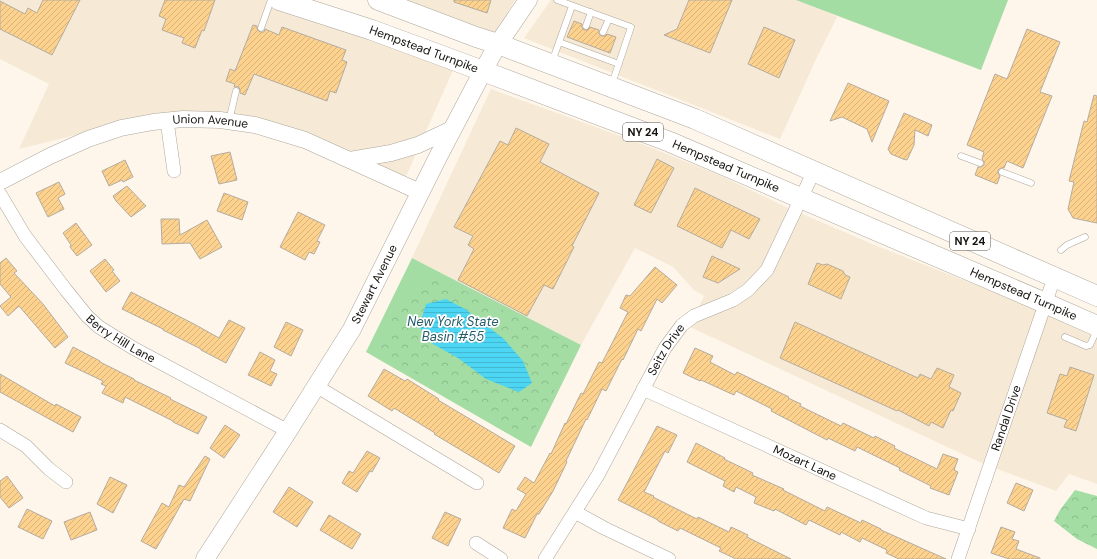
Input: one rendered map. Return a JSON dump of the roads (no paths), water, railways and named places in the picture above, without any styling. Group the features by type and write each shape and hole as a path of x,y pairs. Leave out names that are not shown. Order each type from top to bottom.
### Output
{"main road":[{"name":"Hempstead Turnpike","path":"279,0 372,30 670,142 1097,326"},
{"name":"NY 24","path":"378,0 695,119 1097,296"},
{"name":"Stewart Avenue","path":"205,559 352,329 420,192 483,71 498,44 528,0"}],"street":[{"name":"Union Avenue","path":"0,182 50,156 88,139 121,128 183,119 229,121 255,125 305,140 420,192"},
{"path":"167,121 174,171"},
{"path":"350,160 391,154 418,145 452,129"},
{"name":"Seitz Drive","path":"545,559 598,475 665,348 682,325 694,316 733,300 748,290 767,270 814,171"},
{"name":"Berry Hill Lane","path":"0,194 25,236 87,316 99,327 133,348 288,431"},
{"name":"Randal Drive","path":"958,559 1054,278"},
{"path":"316,386 476,483"},
{"name":"Mozart Lane","path":"643,389 926,518 969,529"},
{"path":"0,430 26,446 49,469 66,482"},
{"path":"576,512 604,528 669,559"},
{"path":"476,543 501,559"}],"lane":[{"path":"261,28 271,0"},
{"path":"558,0 631,27 611,87"},
{"path":"551,64 572,6"},
{"path":"586,26 591,12"},
{"path":"603,32 608,19"},
{"path":"559,42 619,64"},
{"path":"578,49 581,42"},
{"path":"596,55 598,48"},
{"path":"229,121 236,92"},
{"path":"961,156 980,163"},
{"path":"1002,172 1031,183"},
{"path":"1061,250 1067,245 1085,237"},
{"path":"1065,337 1088,346 1097,330"}],"water":[{"name":"New York State Basin #55","path":"446,299 465,309 504,339 523,361 532,383 519,392 486,379 458,358 433,344 419,327 426,304"}]}
